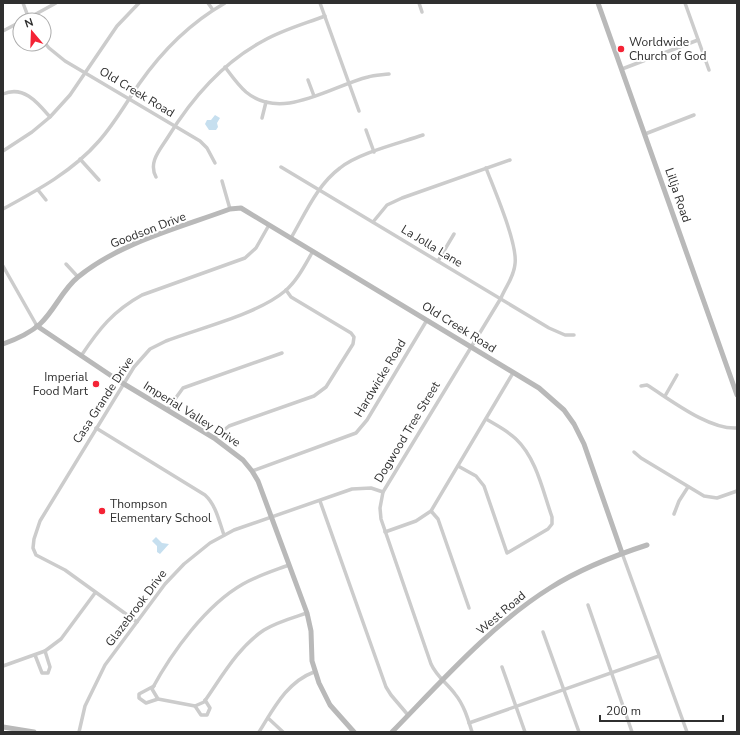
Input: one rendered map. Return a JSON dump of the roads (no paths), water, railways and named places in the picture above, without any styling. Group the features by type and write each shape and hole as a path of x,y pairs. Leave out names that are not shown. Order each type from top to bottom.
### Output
{"street":[{"path":"40,12 56,3"},
{"path":"3,151 32,132 50,117 70,95 84,72 117,26 139,3"},
{"path":"208,3 213,10"},
{"path":"3,209 55,179 99,142 115,122 128,99 156,61 174,42 213,10 225,3"},
{"path":"320,3 359,111"},
{"path":"419,3 422,12"},
{"name":"Lillja Road","path":"598,3 737,394"},
{"path":"685,3 709,70"},
{"path":"156,177 152,171 152,162 174,127 200,91 225,67 262,41 325,16"},
{"path":"3,31 12,26"},
{"path":"622,69 698,40"},
{"name":"Old Creek Road","path":"52,50 65,61 174,127 200,141 207,148 215,163"},
{"path":"225,67 247,92 266,102 284,104 314,96 369,76 389,74"},
{"path":"308,80 314,96"},
{"path":"3,94 21,92 31,97 50,117"},
{"path":"262,118 266,102"},
{"path":"645,134 694,115"},
{"path":"366,130 374,152"},
{"path":"291,238 320,188 341,167 374,152 423,135"},
{"path":"80,159 99,180"},
{"path":"374,222 387,205 510,160"},
{"name":"La Jolla Lane","path":"282,167 320,188 556,332 574,335"},
{"name":"Dogwood Tree Street","path":"472,732 462,705 431,664 385,532 380,508 383,492 501,298 514,272 514,246 486,168"},
{"path":"222,181 230,209"},
{"path":"38,190 46,200"},
{"name":"Old Creek Road","path":"230,209 242,208 539,388 564,410 574,424 584,444 622,553"},
{"name":"Goodson Drive","path":"3,344 25,335 37,326 78,277 108,256 127,247 230,209"},
{"path":"81,356 98,331 116,312 142,295 245,258 256,248 269,225"},
{"path":"438,261 454,234"},
{"name":"Casa Grande Drive","path":"137,622 65,570 36,555 33,548 40,521 96,428 143,356 158,344 261,307 286,290 300,273 313,251"},
{"path":"66,264 78,277"},
{"name":"Imperial Valley Drive","path":"3,266 37,326 124,384 214,438 235,453 252,471 307,613 311,631 314,672 330,705 354,732"},
{"path":"214,438 229,426 322,392 354,344 354,338 350,333 291,297 286,290"},
{"name":"Hardwicke Road","path":"252,471 356,433 367,420 427,320"},
{"path":"168,410 183,388 282,353"},
{"path":"385,532 416,521 431,511 513,373"},
{"path":"664,396 677,375"},
{"path":"641,386 647,385 713,424 727,428 737,428"},
{"path":"458,466 476,476 484,486 507,553 548,529 552,524 552,517 531,459 516,440 486,418"},
{"path":"96,428 205,495 215,508 224,535"},
{"path":"634,452 641,458 704,496 714,498 737,491"},
{"path":"674,514 679,501 688,487"},
{"name":"Glazebrook Drive","path":"79,732 85,706 105,665 174,574 196,553 224,535 352,489 371,488 383,492"},
{"path":"320,501 386,687 408,715"},
{"path":"431,511 438,520 469,608"},
{"name":"West Road","path":"392,732 499,626 533,599 569,577 622,553 647,545"},
{"path":"622,553 687,732"},
{"path":"158,700 152,690 158,678 184,641 217,602 244,583 289,565"},
{"path":"3,666 45,651 61,639 69,630 95,592"},
{"path":"588,605 632,732"},
{"path":"154,686 139,694 141,701 146,704 158,700 195,706 205,700 242,650 252,639 276,624 307,613"},
{"path":"543,632 579,732"},
{"path":"35,655 40,671 42,673 48,673 50,667 45,651"},
{"path":"469,723 516,708 659,656"},
{"path":"502,666 525,732"},
{"path":"260,732 290,686 297,680 314,672"},
{"path":"195,706 201,715 207,715 210,708 205,700"},
{"path":"268,718 282,732"},
{"path":"3,727 34,732"}],"water":[{"path":"215,115 220,118 217,123 218,127 216,130 209,130 205,124 207,120 211,120"},
{"path":"156,537 162,543 169,544 160,554 157,552 157,546 152,541"}],"place":[{"name":"Worldwide Church of God","path":"621,49"},
{"name":"Imperial Food Mart","path":"96,384"},
{"name":"Thompson Elementary School","path":"102,511"}]}
